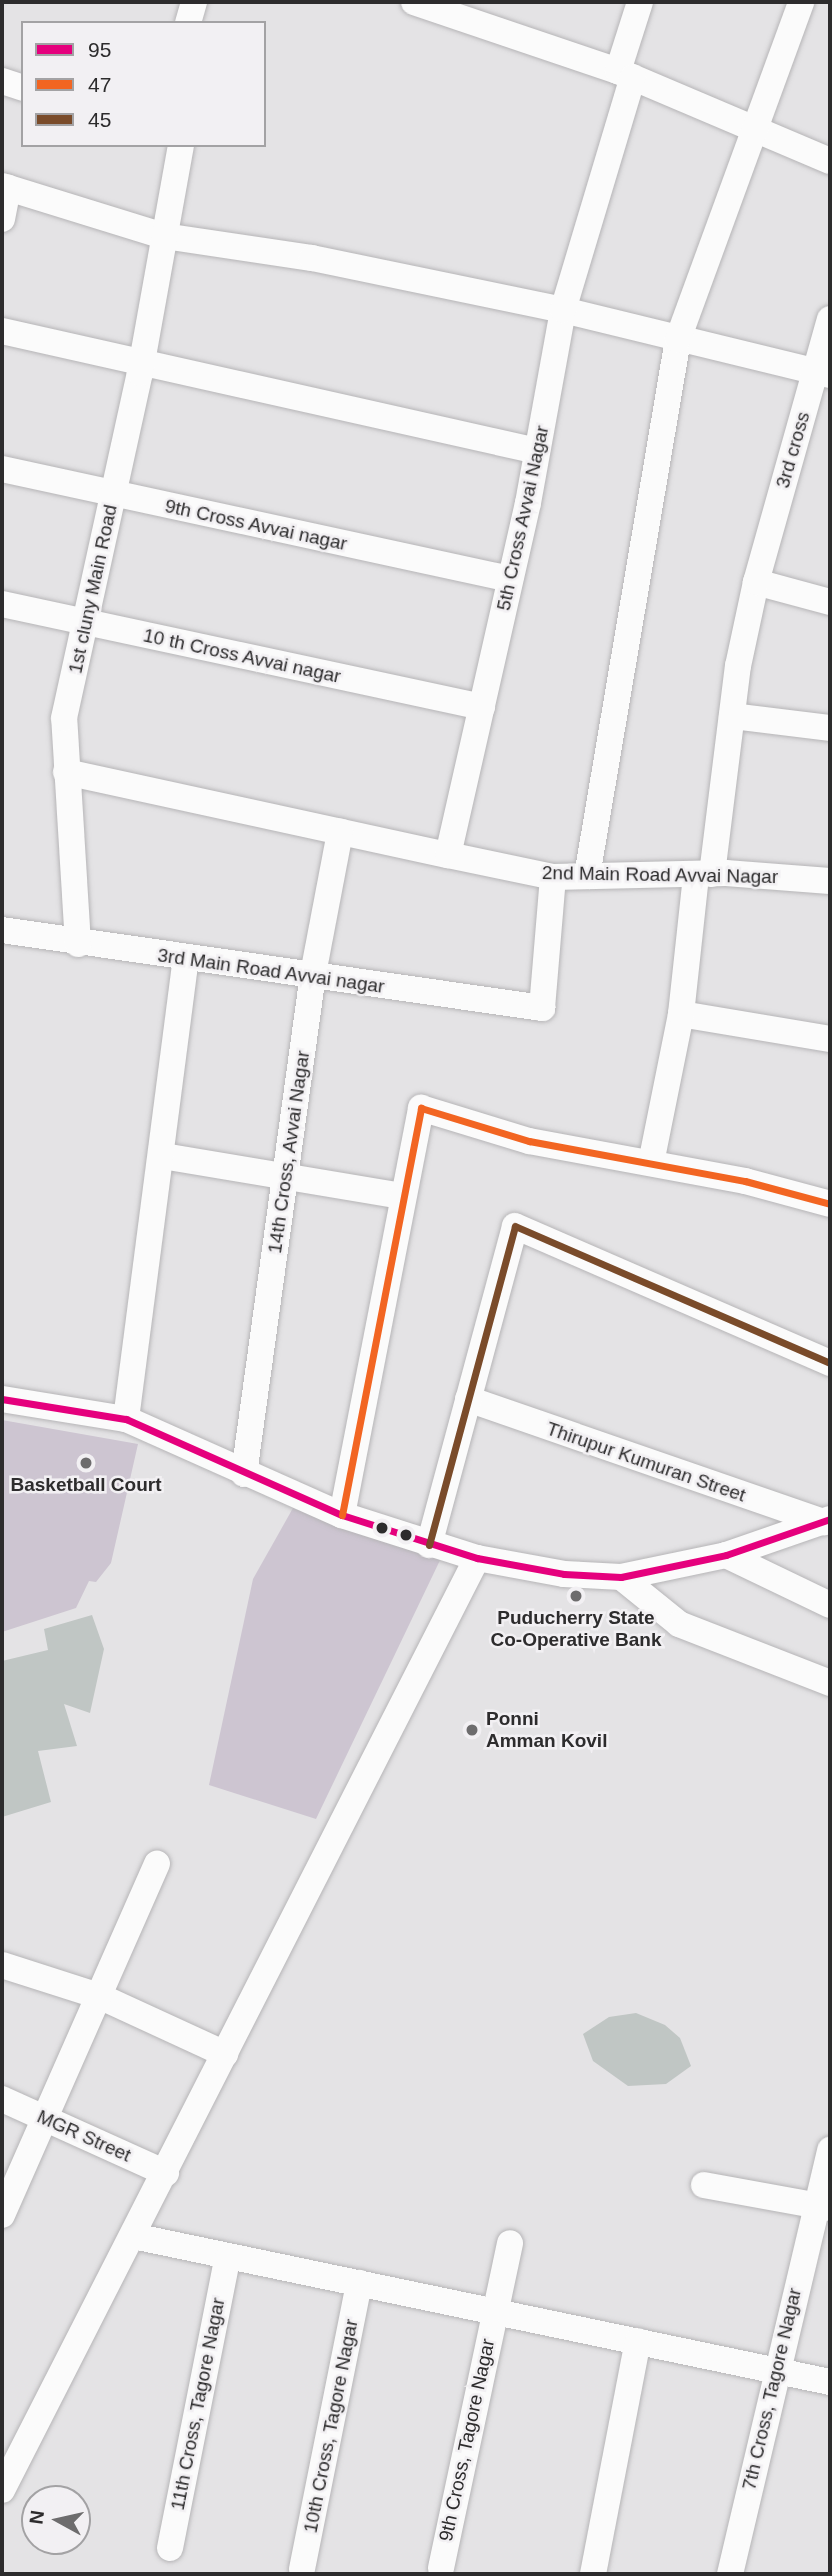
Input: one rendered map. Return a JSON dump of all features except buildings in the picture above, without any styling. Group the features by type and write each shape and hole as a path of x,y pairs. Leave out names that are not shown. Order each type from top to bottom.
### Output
{"street":[{"path":"189,21 194,2"},
{"name":"5th Cross Avvai Nagar","path":"449,855 537,451 563,310 626,74 640,2"},
{"path":"587,876 678,339 757,129 801,2"},
{"path":"426,3 626,74 830,161"},
{"path":"2,81 21,87"},
{"name":"1st cluny Main Road","path":"78,944 76,849 66,772 64,718 87,623 141,365 181,147"},
{"path":"2,219 5,187 164,236 312,257 563,310 823,373"},
{"name":"3rd cross","path":"651,1163 681,1014 755,582 823,373 830,319"},
{"path":"2,331 141,365 537,451"},
{"name":"9th Cross Avvai nagar","path":"2,469 510,579"},
{"path":"755,582 830,603"},
{"name":"10 th Cross Avvai nagar","path":"2,604 482,707"},
{"path":"732,716 830,728"},
{"path":"66,772 449,855"},
{"name":"14th Cross, Avvai Nagar","path":"244,1474 313,974 340,832"},
{"name":"2nd Main Road Avvai Nagar","path":"449,855 553,877 704,874 830,881"},
{"name":"3rd Main Road Avvai nagar","path":"2,930 78,944 542,1007 553,877"},
{"path":"125,1419 163,1156 186,958"},
{"path":"681,1014 830,1039"},
{"path":"342,1515 360,1446 402,1196 421,1108 529,1141 829,1199"},
{"path":"163,1156 286,1179 402,1196"},
{"path":"429,1545 515,1226 830,1363"},
{"path":"2,1399 125,1419 244,1474 342,1515 429,1545 477,1558 564,1574 621,1577 726,1555 827,1520"},
{"name":"Thirupur Kumuran Street","path":"468,1399 827,1520"},
{"path":"726,1555 830,1605"},
{"path":"2,2492 477,1558"},
{"path":"621,1577 679,1624 830,1683"},
{"path":"2,2215 157,1864"},
{"path":"2,1965 99,1996 225,2054"},
{"name":"MGR Street","path":"2,2099 166,2173"},
{"name":"7th Cross, Tagore Nagar","path":"730,2574 775,2371 823,2207 830,2150"},
{"path":"704,2185 823,2207"},
{"path":"133,2236 227,2260 359,2283 830,2382"},
{"name":"9th Cross, Tagore Nagar","path":"440,2568 510,2243"},
{"name":"11th Cross, Tagore Nagar","path":"170,2548 227,2260"},
{"name":"10th Cross, Tagore Nagar","path":"302,2569 359,2283"},
{"path":"593,2574 638,2341"}],"shaded area":[{"path":"2,1420 138,1444 111,1563 96,1582 89,1581 76,1608 2,1632"},
{"path":"293,1508 443,1554 316,1819 209,1785 253,1579"}],"transit line":[{"name":"47","path":"342,1515 421,1108 529,1141 745,1181 830,1204"},
{"name":"45","path":"429,1545 515,1226 830,1363"},
{"name":"95","path":"2,1399 126,1419 342,1515 477,1558 564,1574 621,1577 726,1555 830,1519"}],"place":[{"name":"Basketball Court","path":"86,1463"},
{"name":"Puducherry State Co-Operative Bank","path":"576,1596"},
{"name":"Ponni Amman Kovil","path":"472,1730"}]}
